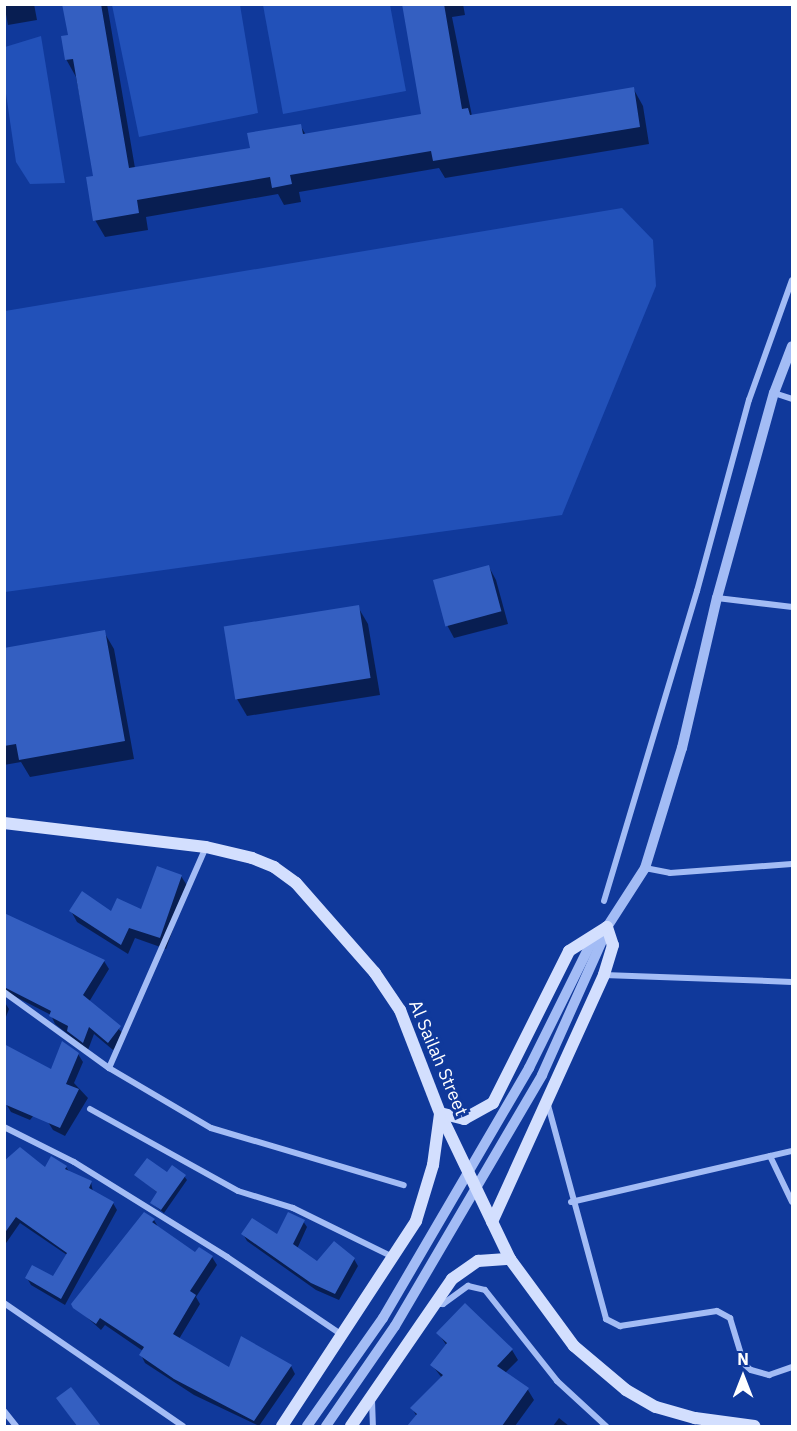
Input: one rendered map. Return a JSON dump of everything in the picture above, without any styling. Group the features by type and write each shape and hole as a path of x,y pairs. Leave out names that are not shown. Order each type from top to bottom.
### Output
{"main road":[{"name":"Al Sailah Street","path":"4,823 206,847 274,867 313,898 400,1010 440,1113 510,1259 574,1346 626,1390 656,1407 694,1418 754,1426"},
{"path":"282,1426 416,1221 423,1200 440,1113 464,1119 493,1103 569,951 607,927 613,945 604,975 492,1222"},
{"path":"351,1426 436,1304 467,1266 478,1261 510,1259"}],"street":[{"path":"604,901 697,591 749,400 792,280"},
{"path":"307,1426 383,1318 471,1170 595,947 645,868 682,748 717,598 774,393 792,346"},
{"path":"774,393 792,399"},
{"path":"717,598 792,607"},
{"path":"109,1068 206,847"},
{"path":"645,868 670,873 792,864"},
{"path":"326,1426 395,1326 542,1075 595,947"},
{"path":"604,975 792,982"},
{"path":"4,992 109,1068 211,1128 404,1185"},
{"path":"547,1102 571,1202 606,1319 620,1326 717,1311 730,1318 744,1364 751,1370 769,1375 792,1367"},
{"path":"90,1108 238,1191 293,1208 393,1257"},
{"path":"4,1127 83,1168 227,1257 343,1335"},
{"path":"571,1202 792,1151"},
{"path":"770,1156 792,1202"},
{"path":"436,1304 443,1304 468,1286 485,1290 557,1381 606,1426"},
{"path":"4,1303 183,1426"},
{"path":"372,1399 373,1426"},
{"path":"4,1411 16,1426"}],"shaded area":[{"path":"112,5 240,5 258,113 139,137"},
{"path":"263,5 390,5 406,91 283,114"},
{"path":"41,36 65,183 30,184 16,162 5,87 5,47"},
{"path":"622,208 653,240 656,286 562,515 5,592 5,311"}],"building":[{"path":"62,4 101,4 129,168 250,148 247,133 301,124 303,134 421,114 402,4 444,4 462,109 468,108 470,115 634,87 640,127 433,161 431,151 290,175 292,184 272,188 270,177 137,200 139,213 93,221 86,177 93,176 73,59 65,60 61,36 68,35"},
{"path":"489,565 501,611 445,626 433,580"},
{"path":"359,605 371,678 235,700 224,626"},
{"path":"105,630 125,741 19,760 16,744 4,746 4,648"},
{"path":"157,866 182,875 160,938 129,928 121,945 69,911 82,891 111,911 117,898 141,909"},
{"path":"4,913 105,960 83,995 121,1026 108,1043 89,1027 83,1043 67,1031 68,1026 49,1016 51,1011 4,987"},
{"path":"62,1041 79,1053 66,1084 79,1089 60,1128 4,1104 4,1044 51,1069"},
{"path":"20,1147 45,1167 51,1156 67,1166 65,1169 92,1181 89,1188 114,1202 61,1299 25,1278 32,1265 53,1276 67,1253 16,1217 4,1234 4,1161"},
{"path":"147,1158 167,1172 172,1165 186,1175 161,1210 150,1203 157,1192 134,1175"},
{"path":"144,1212 155,1219 152,1222 195,1252 199,1247 213,1256 190,1291 196,1295 173,1334 229,1367 241,1336 292,1365 254,1421 174,1379 139,1355 144,1347 100,1318 96,1324 73,1308 71,1304"},
{"path":"288,1212 305,1220 293,1244 317,1261 334,1241 355,1258 335,1294 311,1283 241,1234 252,1218 277,1234"},
{"path":"465,1303 513,1349 497,1366 529,1388 502,1426 407,1426 417,1414 410,1408 443,1375 430,1365 447,1343 436,1333"},
{"path":"71,1387 101,1426 77,1426 56,1398"}]}
